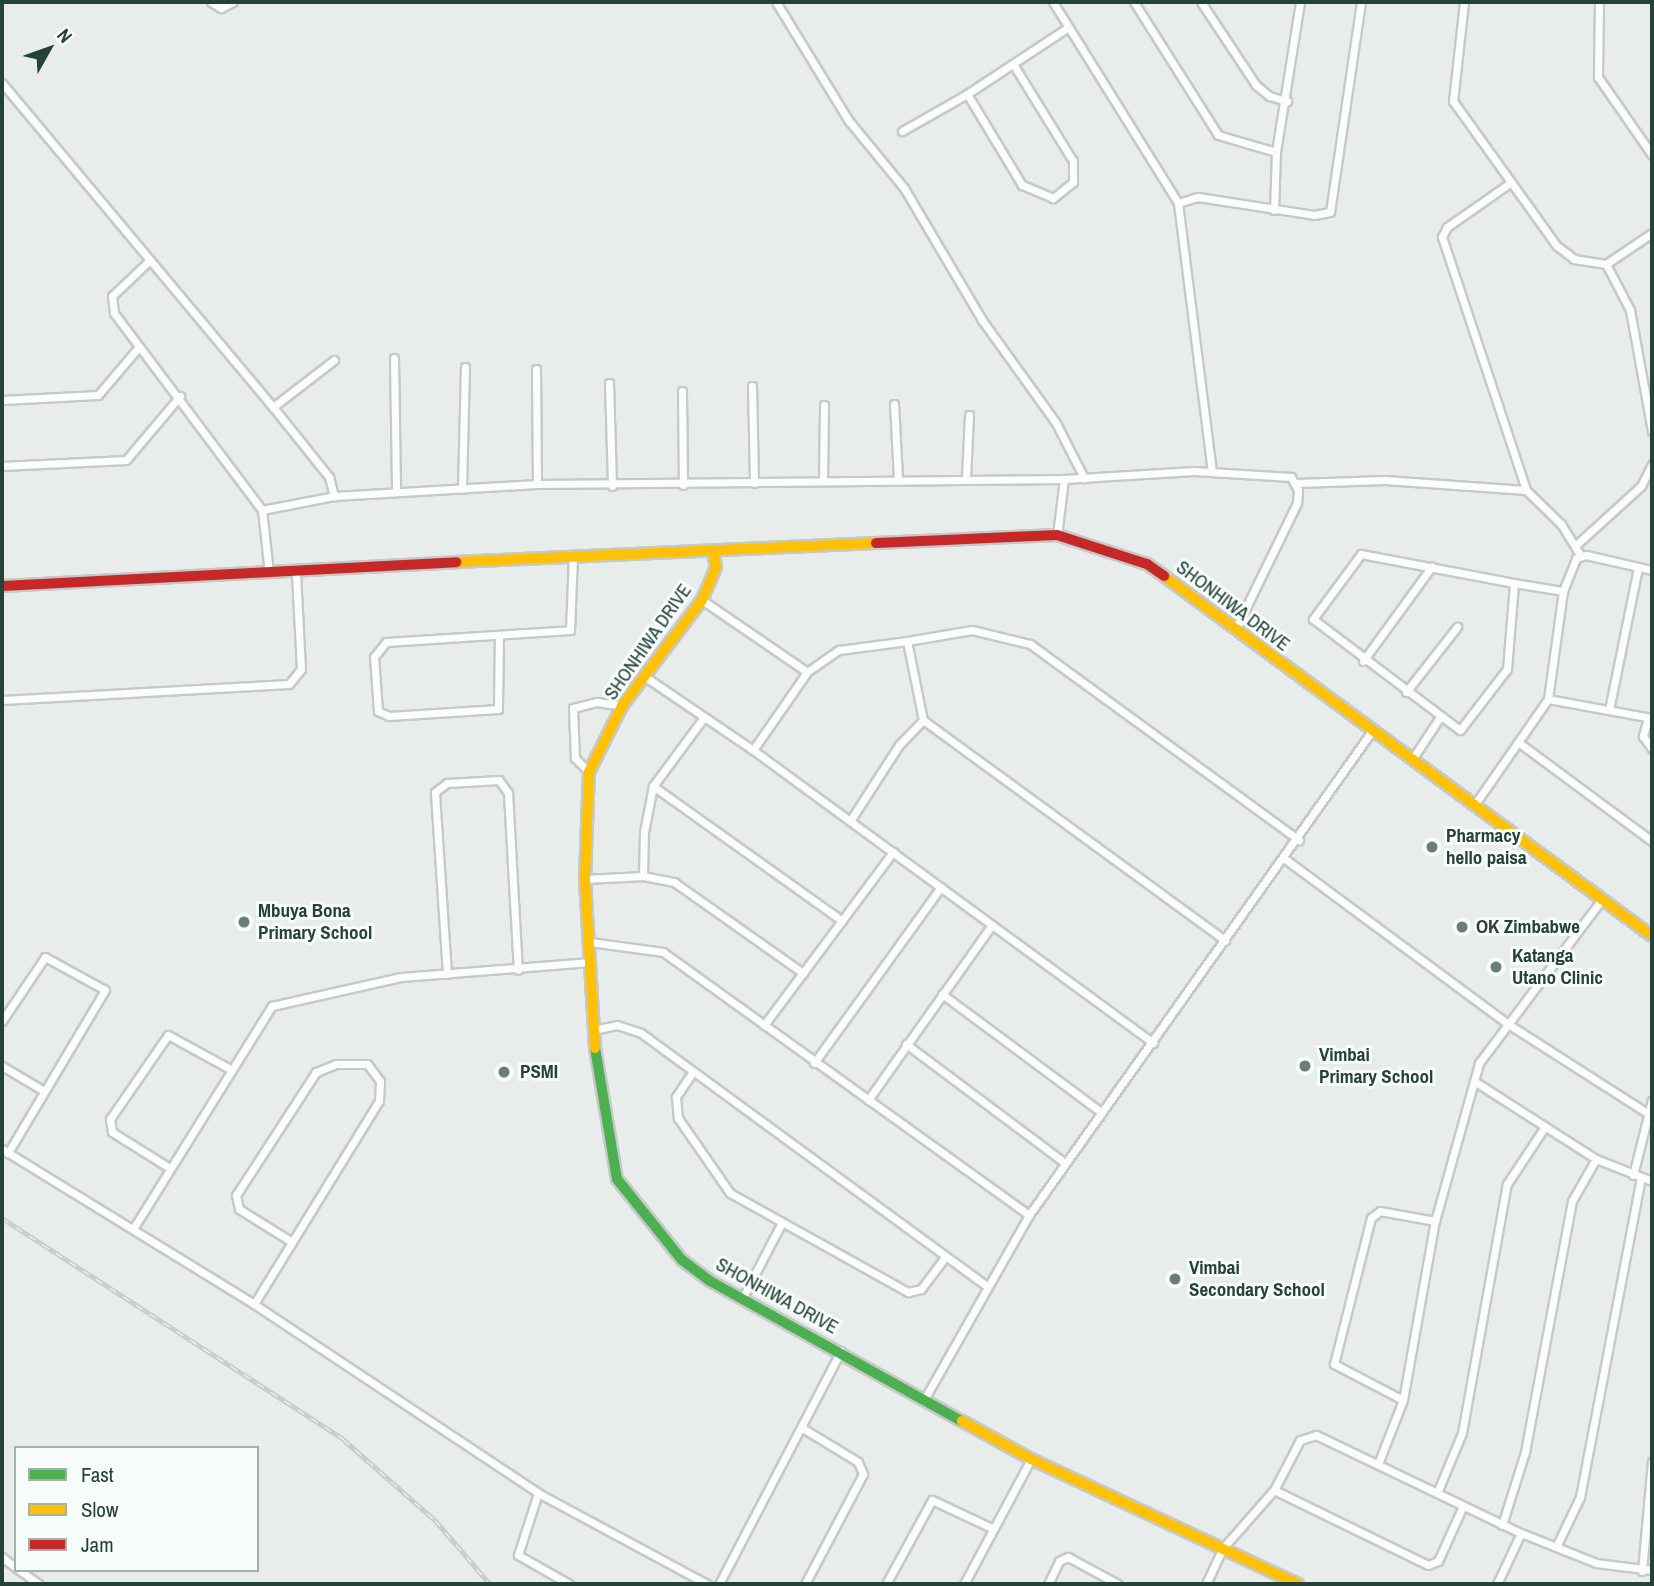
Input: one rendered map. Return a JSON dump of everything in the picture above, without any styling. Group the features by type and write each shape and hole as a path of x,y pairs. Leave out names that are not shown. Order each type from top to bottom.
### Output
{"street":[{"path":"211,2 221,8 233,2"},
{"path":"776,2 849,121 904,188 982,320 1056,423 1084,478"},
{"path":"1053,2 1178,203 1212,471"},
{"path":"1134,2 1218,135 1276,152"},
{"path":"1201,2 1256,85 1269,96 1287,101"},
{"path":"1274,211 1276,152 1287,101 1300,2"},
{"path":"1178,203 1209,198 1274,211 1314,215 1333,208 1362,2"},
{"path":"1464,2 1453,102 1562,252 1606,264 1629,310 1652,431"},
{"path":"1599,2 1598,77 1652,155"},
{"path":"902,131 967,94 1067,28"},
{"path":"967,94 1022,185 1052,198 1068,190 1076,172 1073,161 1013,64"},
{"path":"2,83 273,407 329,477 334,496"},
{"path":"1475,804 1548,699 1563,591 1580,555 1576,545 1526,490 1442,237 1447,227 1510,183"},
{"path":"1606,264 1652,233"},
{"path":"150,260 110,304 138,348 180,397 262,510 268,573"},
{"path":"2,400 98,395 138,348"},
{"path":"394,358 396,492"},
{"path":"273,407 334,360"},
{"path":"462,489 465,367"},
{"path":"536,369 537,484"},
{"path":"609,383 612,486"},
{"path":"752,386 754,483"},
{"path":"682,391 683,485"},
{"path":"2,466 118,463 131,456 180,397"},
{"path":"894,404 898,478"},
{"path":"823,481 824,405"},
{"path":"966,477 969,415"},
{"path":"1576,545 1641,486 1652,464"},
{"path":"262,510 334,496 537,484 683,485 966,477 1064,480 1212,471 1278,472 1296,483 1385,480 1526,490"},
{"path":"1056,535 1064,480"},
{"path":"1235,630 1297,503 1296,483"},
{"name":"SHONHIWA DRIVE","path":"1298,1584 1031,1459 743,1297 682,1260 617,1179 597,1082 598,1029 590,962 585,879 589,772 622,706 702,600 716,567 713,551 1056,535 1102,544 1147,564 1652,936"},
{"path":"2,586 713,551"},
{"path":"1514,583 1504,675 1465,729 1440,717 1313,619 1351,561 1365,553 1563,591"},
{"path":"1580,555 1652,570"},
{"path":"499,636 498,709 389,716 378,711 374,657 386,642 570,630 573,556"},
{"path":"1363,660 1432,566"},
{"path":"1609,710 1638,567"},
{"path":"2,700 289,684 301,669 296,573"},
{"path":"702,600 807,672"},
{"path":"1406,692 1457,626"},
{"path":"753,750 807,672 839,650 972,630 1030,644 1299,839"},
{"path":"907,641 923,720 1225,940"},
{"path":"644,676 753,750 1153,1043"},
{"path":"1548,699 1650,718 1643,736 1652,749"},
{"path":"589,772 575,758 573,708 597,702 622,706"},
{"path":"643,876 644,832 653,786 704,716"},
{"path":"1413,758 1440,717"},
{"path":"850,821 899,745 923,720"},
{"path":"925,1398 985,1285 1029,1215 1285,859 1372,731"},
{"path":"1518,742 1652,841"},
{"path":"447,974 435,793 447,783 499,780 508,793 518,970"},
{"path":"653,786 842,921"},
{"path":"764,1025 892,852"},
{"path":"1285,859 1508,1024 1647,1113"},
{"path":"585,879 643,876 674,882 698,896 803,973"},
{"path":"814,1063 941,887"},
{"path":"1378,1464 1403,1400 1435,1221 1479,1063 1603,898"},
{"path":"868,1100 992,925"},
{"path":"590,942 652,946 1029,1215"},
{"path":"2,1021 45,957 105,990 5,1151 254,1304 538,1493 707,1584"},
{"path":"132,1229 264,1014 283,999 447,974 590,962"},
{"path":"942,994 1102,1113"},
{"path":"598,1029 617,1025 641,1033 944,1258 985,1285"},
{"path":"168,1167 112,1132 110,1119 168,1035 230,1069"},
{"path":"906,1044 1065,1163"},
{"path":"254,1304 379,1101 380,1081 367,1064 336,1064 316,1072 236,1195 239,1209 292,1241"},
{"path":"2,1066 44,1091"},
{"path":"692,1073 676,1097 682,1126 730,1193 780,1224 908,1292 921,1289 944,1258"},
{"path":"1474,1081 1596,1159 1652,1181"},
{"path":"1556,1547 1580,1497 1647,1113 1652,1100"},
{"path":"1437,1493 1462,1433 1507,1184 1544,1128"},
{"path":"1502,1525 1525,1452 1572,1201 1596,1159"},
{"path":"1403,1400 1334,1364 1371,1218 1380,1211 1435,1221"},
{"path":"743,1297 780,1224"},
{"path":"719,1584 804,1429 842,1351"},
{"path":"804,1429 858,1462 863,1474 805,1584"},
{"path":"1206,1584 1223,1548 1274,1490 1308,1436 1378,1464 1521,1534 1596,1563 1642,1571 1652,1570"},
{"path":"964,1584 1031,1459"},
{"path":"1642,1571 1652,1461"},
{"path":"1274,1490 1428,1565 1438,1561 1463,1506"},
{"path":"538,1493 518,1555 569,1584"},
{"path":"886,1584 932,1500 994,1529"},
{"path":"1497,1584 1521,1534"},
{"path":"1048,1584 1059,1561 1068,1557 1118,1584"},
{"path":"22,1572 38,1584"}],"railway":[{"path":"2,1218 343,1439 435,1520 490,1584"}],"traffic: fast":[{"path":"595,1048 617,1179 682,1260 710,1281 962,1421"}],"traffic: slow":[{"path":"456,562 876,543"},
{"path":"595,1048 585,879 589,772 622,706 702,600 716,567 713,551"},
{"path":"1164,576 1652,936"},
{"path":"962,1421 1031,1459 1298,1584"}],"traffic: jam":[{"path":"876,543 1057,535 1147,564 1164,576"},
{"path":"2,586 456,562"}],"place":[{"name":"Pharmacy hello paisa","path":"1432,847"},
{"name":"Mbuya Bona Primary School","path":"244,922"},
{"name":"OK Zimbabwe","path":"1462,927"},
{"name":"Katanga Utano Clinic","path":"1496,967"},
{"name":"Vimbai Primary School","path":"1305,1066"},
{"name":"PSMI","path":"504,1072"},
{"name":"Vimbai Secondary School","path":"1175,1279"}]}
